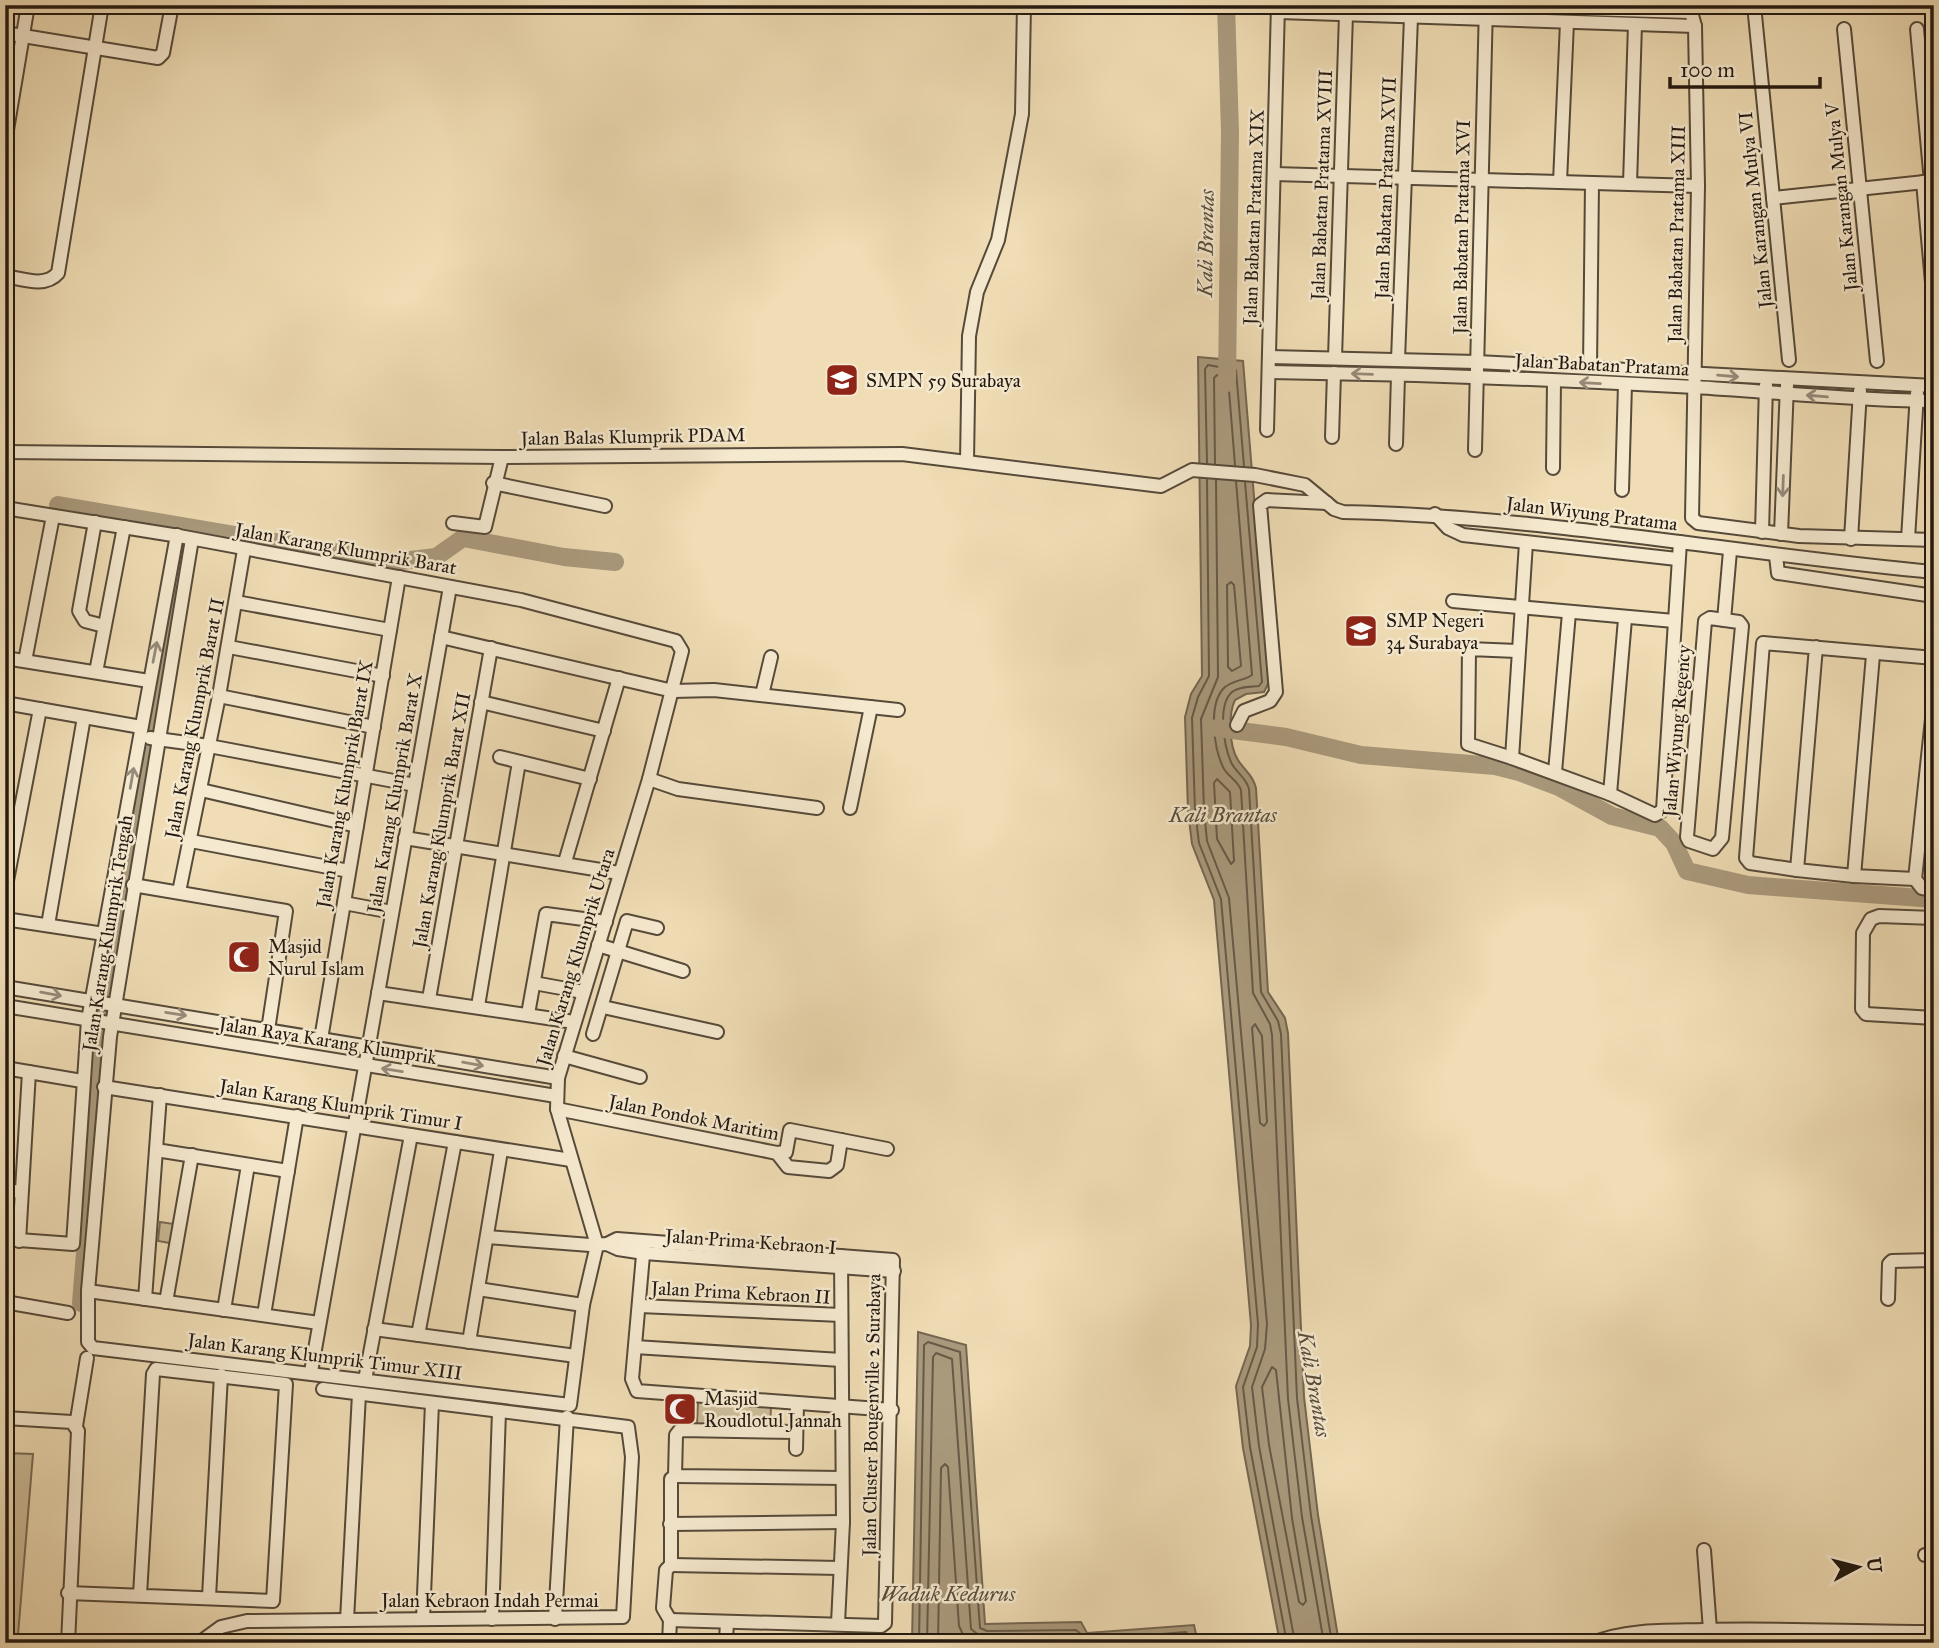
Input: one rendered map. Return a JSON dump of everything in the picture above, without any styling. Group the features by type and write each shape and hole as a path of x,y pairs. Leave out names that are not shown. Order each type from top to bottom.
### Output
{"street":[{"path":"5,142 28,5"},
{"path":"5,276 44,282 52,280 58,273 102,5"},
{"path":"5,33 152,58 163,53 172,5"},
{"path":"967,461 968,336 977,292 998,240 1022,114 1024,5"},
{"path":"1278,9 1412,17 1486,10 1554,7 1689,9 1695,26 1567,22 1486,10 1447,5"},
{"name":"Jalan Babatan Pratama XIX","path":"1267,430 1278,9"},
{"name":"Jalan Babatan Pratama XVI","path":"1475,450 1486,10"},
{"name":"Jalan Babatan Pratama XVIII","path":"1335,358 1346,14"},
{"name":"Jalan Karangan Mulya VI","path":"1755,15 1789,360"},
{"name":"Jalan Babatan Pratama XVII","path":"1398,360 1412,17"},
{"path":"1560,183 1567,22"},
{"path":"1630,184 1635,24"},
{"name":"Jalan Babatan Pratama XIII","path":"1695,26 1698,186 1690,509 1698,523"},
{"name":"Jalan Karangan Mulya V","path":"1844,29 1877,362"},
{"path":"1917,29 1930,182 1934,305"},
{"path":"1274,174 1698,186"},
{"path":"1773,198 1930,182"},
{"path":"1590,368 1592,183"},
{"name":"Jalan Babatan Pratama","path":"1269,357 1477,362 1694,373 1766,386"},
{"name":"Jalan Babatan Pratama","path":"1269,372 1694,387 1860,384 1934,386"},
{"path":"1332,436 1334,373"},
{"path":"1396,444 1398,376"},
{"path":"1553,468 1554,381"},
{"path":"1622,491 1625,384"},
{"path":"1851,539 1860,384"},
{"path":"1762,531 1766,386"},
{"path":"1908,539 1918,386"},
{"path":"1781,534 1787,387"},
{"name":"Jalan Babatan Pratama","path":"1787,387 1859,400 1934,401"},
{"name":"Jalan Balas Klumprik PDAM","path":"5,452 502,457 863,453 967,461 1161,486 1192,470 1255,475"},
{"path":"453,523 485,527 493,483 502,457"},
{"name":"Jalan Wiyung Pratama","path":"1255,475 1305,485 1343,512 1435,514 1680,542 1730,551 1934,572"},
{"path":"493,483 605,506"},
{"path":"1237,725 1244,711 1270,701 1276,692 1260,505 1267,500 1327,503"},
{"name":"Jalan Karang Klumprik Barat","path":"6,511 184,537 521,600 676,641"},
{"path":"1435,514 1448,528 1463,535 1677,559"},
{"path":"25,661 53,516"},
{"path":"95,522 79,611 85,621 104,626"},
{"name":"Jalan Wiyung Pratama","path":"1698,523 1781,534 1851,539 1934,540"},
{"path":"96,672 124,527"},
{"name":"Jalan Karang Klumprik Tengah","path":"87,1337 88,1291 104,1087 100,1022 133,885 149,681 184,537"},
{"name":"Jalan Karang Klumprik Tengah","path":"100,1022 104,934 184,537"},
{"path":"1517,651 1469,649 1468,744 1555,772 1655,815 1663,810 1680,542"},
{"path":"1512,758 1526,543"},
{"name":"Jalan Karang Klumprik Barat II","path":"179,892 229,646 244,550"},
{"path":"1724,620 1730,551"},
{"path":"1776,556 1778,573 1934,597"},
{"name":"Jalan Karang Klumprik Barat IX","path":"321,1038 399,578"},
{"name":"Jalan Karang Klumprik Barat X","path":"311,1372 450,587"},
{"path":"1453,601 1625,619 1674,621"},
{"path":"236,602 390,630"},
{"path":"1555,772 1569,613"},
{"path":"1610,794 1625,619"},
{"name":"Jalan Wiyung Regency","path":"1724,620 1739,622 1742,626 1722,838 1713,849 1689,842 1686,837 1705,621 1724,620"},
{"path":"441,637 673,691 762,695 898,710"},
{"name":"Jalan Karang Klumprik Utara","path":"555,1619 566,1412 571,1403 583,1305 602,1245 572,1160 558,1078 573,1059 573,1022 583,992 608,949 606,922 652,780 673,691 682,650 676,641"},
{"path":"1930,890 1915,879 1797,870 1750,863 1746,859 1763,643 1934,658"},
{"path":"229,646 383,676"},
{"name":"Jalan Karang Klumprik Barat XII","path":"429,999 491,648"},
{"path":"1797,870 1816,648"},
{"path":"1854,876 1872,654"},
{"path":"762,695 771,656"},
{"path":"5,658 149,681"},
{"path":"565,862 619,678"},
{"path":"219,696 374,727"},
{"path":"1915,879 1928,811 1934,700"},
{"path":"481,702 604,731"},
{"path":"5,703 84,717 146,736 415,785"},
{"path":"850,808 871,707"},
{"path":"5,891 40,709"},
{"path":"48,925 84,717"},
{"path":"500,757 590,779"},
{"path":"478,1006 519,762"},
{"path":"652,780 669,786 817,808"},
{"path":"201,790 357,826"},
{"path":"405,838 620,873"},
{"path":"191,841 349,871"},
{"path":"133,885 287,913 268,1030"},
{"path":"344,903 392,912"},
{"path":"528,1014 547,914 606,922"},
{"path":"1934,918 1879,916 1867,923 1863,933 1862,1009 1866,1014 1934,1018"},
{"path":"5,919 104,934"},
{"path":"593,1034 603,1007 608,949 628,920 657,928"},
{"path":"608,949 683,971"},
{"path":"534,983 583,992"},
{"path":"5,986 103,1002"},
{"path":"378,993 573,1022"},
{"name":"Jalan Raya Karang Klumprik","path":"103,1002 558,1078"},
{"path":"5,1006 100,1022 82,1081 73,1244 5,1239"},
{"path":"603,1007 717,1032"},
{"name":"Jalan Raya Karang Klumprik","path":"100,1022 364,1065 564,1108"},
{"path":"573,1059 640,1077"},
{"path":"5,1068 82,1081"},
{"path":"19,1241 29,1072"},
{"name":"Jalan Karang Klumprik Timur I","path":"104,1087 572,1160"},
{"path":"145,1299 160,1095"},
{"name":"Jalan Pondok Maritim","path":"564,1108 776,1153 786,1152 789,1130 887,1149"},
{"path":"264,1315 298,1116"},
{"path":"365,1380 411,1135"},
{"path":"776,1153 788,1167 830,1171 837,1165 841,1140"},
{"path":"418,1335 455,1142"},
{"path":"156,1150 288,1171"},
{"path":"469,1342 501,1151"},
{"path":"166,1302 192,1156"},
{"path":"224,1310 248,1165"},
{"path":"5,1191 21,1192"},
{"name":"Jalan Prima Kebraon I","path":"487,1237 602,1245 617,1239 644,1248 841,1262 894,1270"},
{"path":"644,1248 632,1379 637,1391 892,1410"},
{"name":"Jalan Prima Kebraon I","path":"841,1262 890,1257"},
{"name":"Jalan Cluster Bougenville 2 Surabaya","path":"838,1623 881,1626 886,1618 894,1270 890,1257"},
{"path":"1888,1299 1889,1264 1892,1261 1934,1261"},
{"path":"547,1642 725,1633 838,1623 843,1522 841,1262"},
{"path":"478,1289 583,1305"},
{"path":"88,1291 319,1323"},
{"path":"5,1302 68,1312"},
{"name":"Jalan Prima Kebraon II","path":"640,1306 841,1315"},
{"path":"374,1329 576,1356"},
{"name":"Jalan Karang Klumprik Timur XIII","path":"87,1337 93,1348 311,1372 566,1412"},
{"path":"635,1346 841,1360"},
{"path":"68,1639 76,1426 87,1358"},
{"path":"68,1593 273,1601 286,1384 160,1368 153,1374 140,1595"},
{"path":"209,1597 221,1375"},
{"name":"Jalan Kebraon Indah Permai","path":"201,1641 220,1627 247,1621 619,1619 624,1615 632,1457 630,1432 625,1425 566,1412 499,1411 323,1389"},
{"path":"347,1620 359,1394"},
{"path":"423,1619 432,1403"},
{"path":"796,1449 797,1404"},
{"path":"492,1619 499,1411"},
{"path":"5,1418 72,1422 76,1426"},
{"path":"671,1565 671,1479 675,1476 676,1435 680,1430 796,1432"},
{"path":"675,1476 842,1478"},
{"path":"670,1524 843,1522"},
{"path":"1704,1550 1710,1630"},
{"path":"669,1634 663,1608 666,1570 671,1565 840,1568"},
{"path":"1593,1643 1710,1630 1809,1628 1934,1632"}],"shaded area":[{"path":"160,1222 174,1224 170,1243 158,1241"},
{"path":"698,1401 771,1406 770,1430 697,1425"},
{"path":"5,1453 33,1454 18,1635 5,1634"}],"water":[{"name":"Kali Brantas","path":"1198,357 1243,361 1269,682 1264,692 1246,694 1235,700 1231,714 1231,730 1235,754 1256,788 1268,992 1285,1018 1288,1033 1304,1397 1318,1515 1339,1643 1280,1643 1243,1448 1236,1386 1250,1346 1251,1325 1214,900 1192,844 1188,811 1185,717 1191,694 1202,676"},
{"name":"Waduk Kedurus","path":"918,1332 966,1345 985,1624 1081,1622 1087,1633 1194,1625 1198,1643 912,1643"}],"waterway":[{"name":"Kali Brantas","path":"1226,5 1230,132 1227,383"},
{"path":"58,505 393,562 436,557 463,538 564,557 615,562"},
{"path":"81,1303 103,1027 186,529"},
{"path":"1217,728 1286,737 1361,755 1495,766 1519,772 1559,787 1612,816 1660,828 1674,843 1687,871 1748,885 1934,899"}],"place":[{"name":"SMPN 59 Surabaya","path":"842,380"},
{"name":"SMP Negeri 34 Surabaya","path":"1361,631"},
{"name":"Masjid Nurul Islam","path":"244,957"},
{"name":"Masjid Roudlotul Jannah","path":"680,1409"}]}
